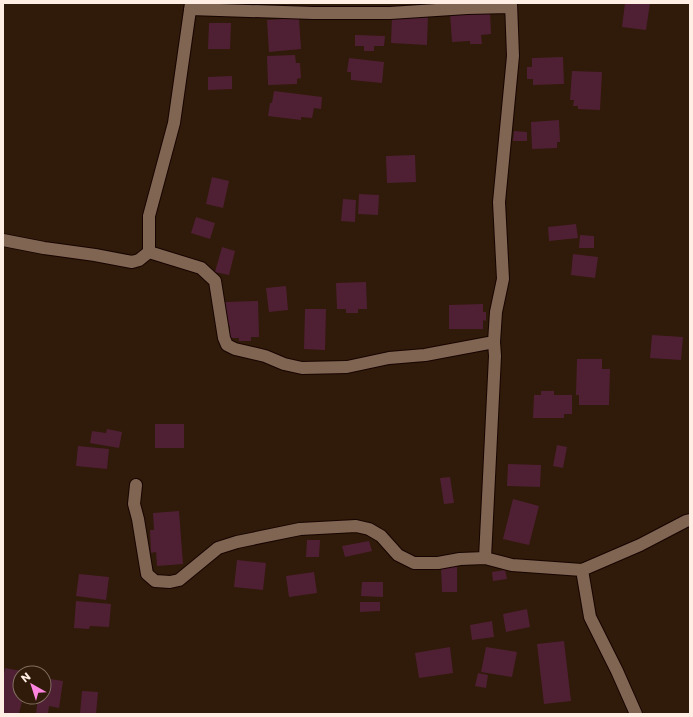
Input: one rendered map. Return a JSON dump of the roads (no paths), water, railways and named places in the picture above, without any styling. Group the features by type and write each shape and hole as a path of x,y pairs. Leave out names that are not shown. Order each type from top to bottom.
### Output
{"street":[{"path":"149,252 149,216 174,123 190,6 313,13 390,13 511,5 513,56 499,202 503,279 496,312 494,342 495,356 485,558"},
{"path":"3,240 132,262 139,260 149,252"},
{"path":"149,252 201,268 216,281 224,338 227,345 235,349 265,356 284,364 302,368 347,367 389,358 425,355 494,342"},
{"path":"136,485 134,504 147,574 155,581 170,582 179,580 218,548 237,542 300,529 356,526 368,529 382,536 398,555 414,563 438,563 460,559 485,558 512,565 582,570 640,545 690,520"},
{"path":"582,570 590,617 617,671 636,714"}]}
